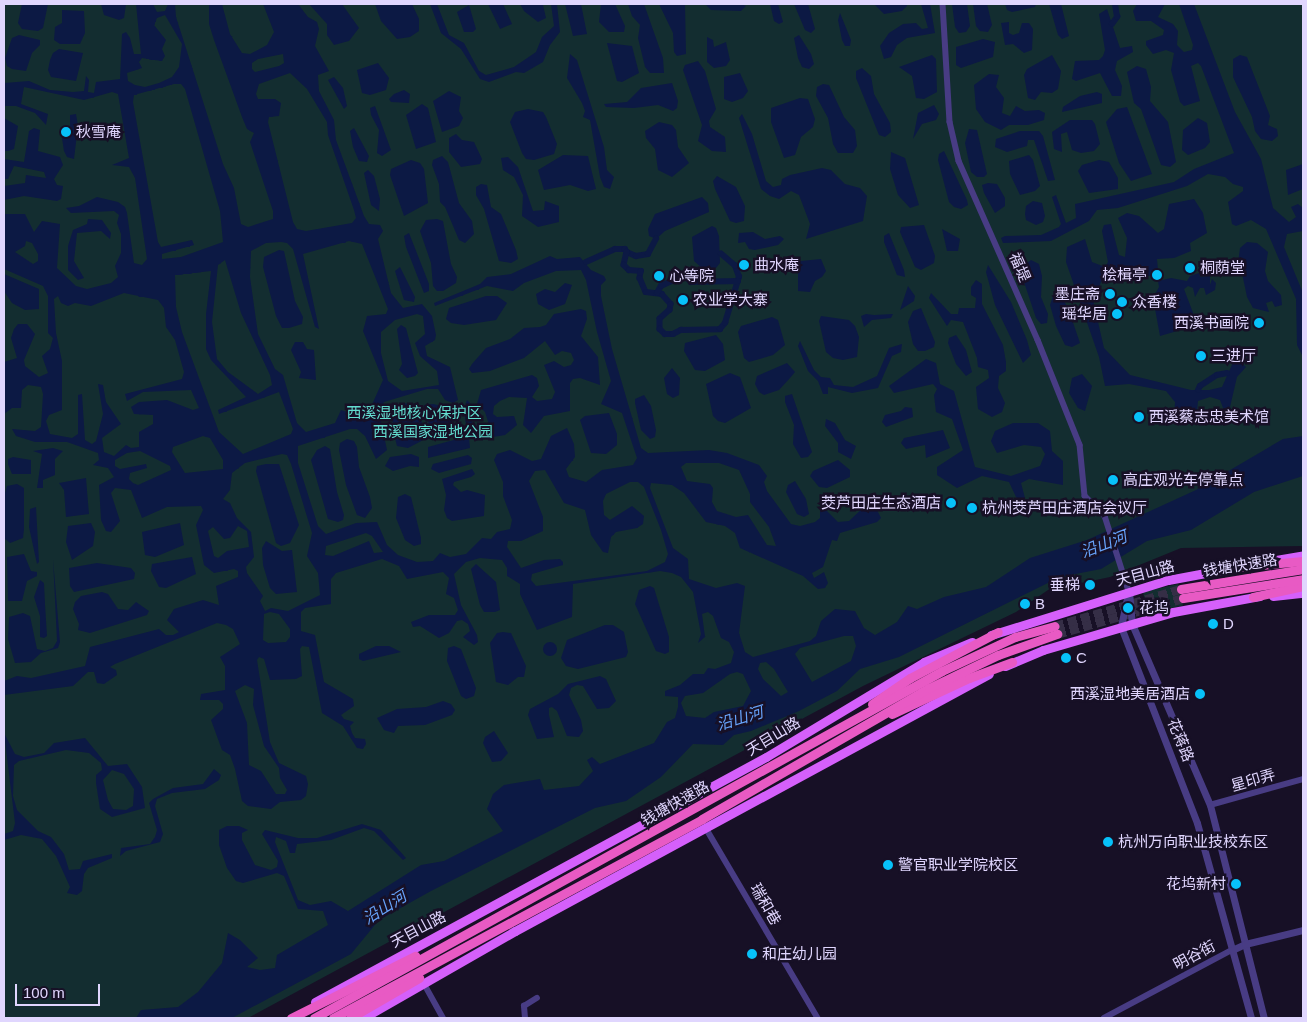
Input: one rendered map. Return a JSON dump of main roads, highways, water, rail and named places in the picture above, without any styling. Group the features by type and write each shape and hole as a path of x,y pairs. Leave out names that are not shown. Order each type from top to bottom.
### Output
{"highway":[{"path":"1238,567 1303,561"},
{"name":"钱塘快速路","path":"1303,568 1182,594 1303,579"},
{"path":"1253,597 1303,586"},
{"name":"钱塘快速路","path":"314,1018 963,660 1015,637 1056,630 929,688 702,820 333,1018"},
{"path":"834,730 910,678 998,632"},
{"path":"827,747 968,678 1012,662"},
{"path":"291,1018 477,928"},
{"path":"350,1018 483,937"}],"main road":[{"name":"天目山路","path":"287,1018 766,757 924,662 998,632 1129,591 1303,555"},
{"path":"363,1018 425,985 515,932 1012,662 1173,612 1253,597 1303,593"}],"water":[{"path":"22,4 48,4 43,28 38,31 22,29 18,23"},
{"path":"101,4 126,4 124,18 119,20 104,15"},
{"name":"沿山河","path":"136,4 153,4 157,12 165,11 168,4 175,4 176,17 223,164 234,188 241,224 248,227 273,219 273,211 250,142 254,133 247,129 242,117 209,24 209,4 222,4 230,34 242,53 250,54 267,45 274,32 263,4 298,4 308,17 317,22 319,29 315,46 329,71 318,75 319,91 334,120 336,140 364,216 369,224 380,225 383,231 378,239 391,293 403,308 422,304 432,316 436,335 435,340 425,346 427,356 450,367 458,400 453,403 445,400 438,389 427,389 384,402 379,412 387,450 376,459 365,436 357,429 350,429 298,446 298,463 318,526 326,534 356,523 377,522 387,545 398,555 417,562 433,561 440,553 450,557 466,554 482,538 491,539 497,532 510,529 512,520 503,496 503,482 494,460 497,454 510,450 532,461 541,459 551,436 567,428 574,444 575,457 566,469 569,477 586,482 602,470 633,465 637,458 622,413 601,404 611,381 597,332 586,280 581,270 556,271 524,283 513,291 487,286 435,306 434,303 480,284 487,277 511,274 550,256 557,259 580,257 591,270 604,276 606,280 601,285 601,296 612,349 641,448 648,453 709,450 727,453 759,465 767,476 764,482 767,491 791,524 800,526 815,522 820,518 820,509 824,508 838,522 849,521 863,508 877,510 881,518 877,522 840,533 837,541 832,540 823,567 812,573 814,578 824,572 828,583 825,588 818,589 803,576 740,548 735,533 725,526 706,522 684,493 672,485 651,483 650,488 673,548 688,559 689,579 716,588 737,583 745,586 739,633 745,652 753,657 810,641 816,636 821,621 835,609 855,611 864,628 875,635 897,622 908,606 917,609 944,597 986,587 1030,558 1087,540 1196,490 1283,439 1303,436 1303,476 1254,492 1191,530 1147,541 1101,569 1060,577 899,657 860,669 837,691 799,711 751,731 734,735 723,745 693,744 661,777 626,801 595,808 431,891 379,920 351,954 232,1018 136,1018 141,1010 178,1007 198,992 222,963 228,933 240,940 258,958 247,967 260,970 275,968 277,955 328,925 323,911 298,909 284,876 277,873 243,883 236,881 227,868 219,845 219,830 227,826 239,826 248,830 242,833 242,840 255,865 271,870 277,867 278,861 262,834 265,830 298,838 317,838 362,824 381,830 406,858 403,860 374,831 364,828 331,840 297,844 295,853 290,853 286,841 276,837 275,842 298,900 310,905 331,901 348,911 421,865 444,861 503,831 487,809 493,794 504,785 540,779 544,790 579,786 593,771 587,760 592,757 600,764 654,743 667,722 675,718 678,707 678,697 665,696 665,691 680,685 693,674 704,674 708,668 715,669 731,663 734,652 729,642 721,638 713,616 708,612 702,614 705,637 698,643 701,634 693,592 681,577 672,573 660,571 573,584 572,617 537,630 520,594 520,584 507,576 507,568 502,560 480,558 466,562 454,574 461,605 477,635 478,642 474,645 463,637 470,631 468,624 462,620 457,621 449,633 439,638 420,626 413,627 411,622 429,615 455,615 458,610 454,598 446,594 449,578 443,572 407,579 399,566 382,559 336,573 331,579 331,604 305,608 301,612 301,631 315,635 324,682 353,699 354,706 341,715 344,719 354,722 350,726 352,733 355,738 365,739 366,744 363,749 357,748 343,726 322,713 309,647 302,646 300,649 302,676 296,679 270,680 264,659 259,657 257,660 270,742 279,763 306,776 308,784 306,796 301,800 280,802 271,809 248,806 242,801 230,755 222,750 211,720 223,709 223,704 219,700 200,700 201,694 225,690 225,666 220,657 240,644 233,629 226,625 217,623 115,664 110,667 116,670 117,675 104,684 97,683 94,672 88,672 73,686 4,695 4,681 17,676 31,678 85,666 90,647 159,629 166,635 173,635 179,632 167,620 174,609 203,600 219,605 216,586 238,577 238,571 234,569 214,573 204,565 196,525 203,510 201,506 167,507 142,518 131,490 115,488 111,493 120,521 111,532 106,531 101,520 99,485 114,477 108,468 93,465 99,460 98,453 67,442 35,442 16,436 12,429 35,431 41,427 43,394 41,387 28,385 22,390 21,408 12,408 4,414 4,362 17,358 11,338 14,329 18,324 27,324 35,334 24,360 25,366 39,377 48,373 42,356 50,349 53,338 48,333 48,296 43,286 4,269 4,214 25,214 34,232 42,221 60,224 57,268 76,286 87,289 111,283 118,277 115,266 121,253 121,234 117,223 119,215 114,211 71,213 66,208 79,206 97,197 118,202 125,207 127,213 134,263 142,265 147,259 135,178 129,167 112,165 129,158 118,94 112,92 84,100 24,87 21,104 48,114 46,125 35,113 16,106 4,106 4,83 29,81 50,90 73,92 84,91 86,76 89,80 88,92 94,93 96,82 120,79 122,34 126,32 130,38 134,54 141,54","holes":["165,15 182,44 179,67 172,77 145,87 128,81 127,73 142,68 139,62 142,58 162,61 165,56 162,49 166,40 154,25 157,18","283,54 284,63 279,66 255,72 252,69 252,63 258,59","290,73 307,89 327,122 328,135 356,218 352,223 306,231 297,229 293,222 268,122 269,117 279,116 281,103 275,99 258,99 256,94 259,84","174,84 181,84 185,89 220,211 223,242 181,257 162,259 162,254 194,245 192,240 161,247 158,242 133,102 134,95","26,241 32,243 38,254 38,261 33,264 15,252 25,246","349,241 362,244 388,309 386,314 367,316 363,331 383,380 370,409 356,415 341,410 335,423 306,432 297,423 283,375 275,369 258,334 250,277 251,251 266,243 281,242 287,243 293,249 315,327 319,329 303,254","225,260 241,313 270,375 272,385 258,394 228,372 217,359 212,322 218,265","211,271 206,314 206,349 211,360 246,397 218,410 219,414 279,392 293,429 291,434 243,454 219,432 182,332 176,307 175,275","124,293 158,300 164,308 166,327 175,340 184,372 182,379 125,394 127,401 143,392 191,390 199,408 193,410 167,400 139,402 131,407 134,414 153,415 153,424 139,432 139,447 131,448 126,445 114,456 104,452 102,438 121,424 106,402 103,385 98,384 103,414 96,441 92,444 85,440 82,394 78,395 78,434 72,438 50,434 46,421 49,415 62,410 62,361 56,333 54,299 58,296 61,303 68,306 75,303 91,306","417,314 423,316 425,334 415,343 420,356 437,371 439,385 402,391 388,381 381,353 381,332 395,320","203,436 210,438 223,460 223,469 185,473 172,452 173,447","140,451 170,466 171,470 138,485 129,479 130,473 147,468 146,464 120,469 115,466 115,460 127,453","282,454 287,455 312,533 307,556 318,573 320,595 288,611 271,608 265,611 260,601 263,596 247,573 246,567 254,557 251,532 237,518 230,503 223,499 230,490 232,473 245,463","686,463 719,463 739,470 750,494 750,502 769,527 776,546 767,545 748,515 736,517 717,511 712,502 713,488 710,484 687,481 681,467","545,470 564,503 585,510 591,535 603,552 608,553 611,537 616,532 637,528 643,524 644,516 632,506 610,520 604,515 603,501 606,494 630,482 638,482 644,487 661,530 668,554 665,562 647,571 536,586 531,580 532,574 563,565 563,562 560,559 544,560 521,568 507,547 508,541 521,541 543,531 543,517 529,481 535,471","238,526 247,531 249,547 227,551 218,558 214,556 208,531 213,527 224,539 230,538","366,533 372,536 383,552 374,553 369,541 333,556 325,555 326,546","270,612 279,614 290,629 290,637 286,642 268,643 263,640 264,614","844,636 853,636 856,646 851,661 812,682 795,654 800,648","766,662 774,669 788,692 781,696 763,679 758,669 760,663","737,672 743,674 751,691 743,706 714,712 705,718 686,716 681,703 685,696 703,693 730,674","245,685 254,689 253,705 264,746 279,768 280,778 287,790 285,794 276,794 261,771 249,765 247,723 235,691"]},
{"path":"309,4 342,4 359,28 349,41 334,45 327,35 327,24"},
{"path":"375,4 412,4 419,19 419,31 410,37 397,39 381,21"},
{"path":"430,4 437,4 449,35 464,43 479,71 486,75 514,67 536,52 542,37 554,26 551,4 557,4 560,32 550,45 543,62 524,73 516,72 489,82 480,79 461,49 441,33"},
{"path":"488,4 503,4 512,24 500,29"},
{"path":"520,4 543,5 546,18 538,22 524,11"},
{"path":"565,4 581,4 587,34 573,36"},
{"path":"601,4 615,4 625,26 624,32 609,32 599,22"},
{"path":"628,4 644,4 663,58 664,73 650,73 645,67 638,38 640,25 632,16"},
{"path":"659,4 685,4 686,54 677,56 674,52 673,33"},
{"path":"705,4 741,4 746,6 741,11 711,10"},
{"path":"770,4 778,4 783,22 779,24 774,21"},
{"path":"794,4 808,4 815,29 811,33 805,30"},
{"path":"874,4 907,4 907,6 902,11 884,14"},
{"path":"921,4 930,4 935,33 907,38 897,45 891,57 884,59 880,46 889,33 903,24 916,23 922,29 928,28"},
{"path":"952,4 967,4 970,26 966,32 959,33 955,27"},
{"path":"973,4 987,4 992,25 988,32 980,31 976,26"},
{"path":"1005,4 1036,4 1035,7 1012,12 1007,10"},
{"path":"1049,4 1061,4 1069,36 1062,39 1058,35"},
{"path":"1137,4 1165,4 1158,17 1173,24 1178,31 1177,45 1184,52 1192,50 1193,45 1179,4 1194,4 1235,112 1261,159 1273,208 1289,222 1296,217 1291,207 1298,204 1303,208 1303,231 1287,234 1284,247 1303,293 1303,357 1297,345 1296,299 1266,229 1251,220 1236,226 1232,224 1228,202 1243,191 1243,187 1233,184 1225,177 1208,174 1187,186 1118,208 1097,210 1089,221 1051,241 1003,243 1001,238 1005,236 1041,235 1059,227 1061,224 1052,197 1056,195 1066,223 1076,218 1075,204 1174,182 1194,169 1234,153 1201,66 1198,63 1191,66 1200,101 1184,106 1180,102 1171,70 1174,53 1166,50 1153,54 1146,45 1146,41 1163,35 1164,30 1151,21 1136,21 1133,11"},
{"path":"469,5 476,29 473,32 464,32 457,12"},
{"path":"1107,9 1120,48 1132,46 1133,52 1117,61 1115,70 1122,86 1121,96 1112,96 1100,73 1076,81 1072,79 1075,61 1099,60 1103,56 1105,50 1099,14"},
{"path":"62,10 84,11 85,33 80,44 60,44 54,40 55,27 62,23"},
{"path":"840,13 851,40 850,46 845,46 842,40 838,20"},
{"path":"1009,22 1009,33 1013,35 1019,33 1022,23 1029,23 1033,29 1032,50 1024,53 1013,44 1005,45 1001,23"},
{"path":"19,35 40,40 40,45 32,53 26,71 12,69 7,66 5,58 12,38"},
{"path":"799,35 811,54 814,64 809,69 802,67 798,58 794,38"},
{"path":"707,37 713,40 714,47 726,42 730,60 726,66 714,68 707,62"},
{"path":"983,39 995,42 993,57 961,68 956,65 956,47"},
{"path":"607,43 632,46 639,73 622,82 617,81"},
{"path":"59,49 83,53 76,81 51,77 48,70 50,60 53,53"},
{"path":"570,54 577,60 604,147 607,170 614,177 610,189 604,187 600,177 590,120 583,117 585,111 582,103 567,78"},
{"path":"932,55 936,59 937,92 924,99 916,98 912,76 899,67"},
{"path":"1052,55 1061,71 1058,89 1052,93 1041,92 1035,100 1028,98 1024,75 1027,69"},
{"path":"1240,55 1247,57 1270,116 1268,125 1277,129 1278,136 1272,141 1261,139 1255,131 1252,117 1233,77 1233,59"},
{"path":"698,61 705,71 716,109 709,121 710,127 725,137 726,152 712,151 698,141 702,125 683,70 685,65"},
{"path":"378,63 389,78 386,90 370,95 362,93 357,70"},
{"path":"1137,66 1146,69 1151,87 1150,101 1168,122 1176,162 1170,167 1161,165 1141,109 1134,103 1127,72"},
{"path":"862,68 871,76 874,94 890,123 891,132 885,137 879,135 856,78 856,71"},
{"path":"740,73 748,91 743,98 732,102 724,99 724,77"},
{"path":"989,74 999,75 996,87 1004,98 1002,113 1010,116 1016,106 1025,111 1039,110 1045,113 1044,120 1028,125 1009,125 1001,130 985,122 976,109 974,85"},
{"path":"334,77 343,88 347,106 344,109 328,80"},
{"path":"672,83 678,101 677,108 673,111 658,105 634,108 606,107 604,104 627,102 641,88"},
{"path":"823,84 829,85 844,117 855,130 857,146 853,153 838,153 833,144 828,118 816,96 817,87"},
{"path":"404,90 410,94 409,103 391,102 389,99 394,94"},
{"path":"449,91 461,97 459,111 463,118 459,126 442,132 433,101"},
{"path":"1097,92 1102,94 1102,103 1062,112 1063,107 1080,96"},
{"path":"800,98 808,99 815,119 813,127 801,137 795,155 784,158 771,122 771,108"},
{"path":"422,104 428,108 436,142 416,149 406,115"},
{"path":"934,105 939,114 936,120 922,124 913,139 918,113"},
{"path":"375,106 391,150 382,156 377,153 379,130 371,115 370,108"},
{"path":"1127,107 1152,174 1131,181 1119,163 1106,122 1117,109"},
{"path":"528,109 543,112 546,117 557,144 554,154 534,160 526,159 522,153 510,122 515,112"},
{"path":"76,114 78,126 74,159 67,157 64,151 61,132 70,127 70,115"},
{"path":"742,114 752,134 766,181 773,187 781,185 782,179 790,175 822,168 831,170 845,184 860,188 867,196 863,221 806,239 810,224 799,195 791,191 779,199 770,196 761,189 739,118"},
{"path":"4,118 18,126 14,149 8,151 4,151"},
{"path":"1198,118 1207,123 1210,142 1205,148 1188,155 1182,150 1183,130"},
{"path":"1070,120 1092,120 1095,124 1100,144 1094,151 1081,153 1072,150 1067,132 1061,134 1062,152 1054,149 1052,132"},
{"path":"659,122 672,125 676,130 678,147 689,163 672,177 658,170 655,149 646,138 645,131"},
{"path":"34,128 40,130 38,151 60,157 63,165 54,179 57,185 63,186 61,199 57,201 24,196 4,200 4,186 25,183 26,175 46,178 44,172 14,166 8,179 4,179 4,159 24,162 29,131"},
{"path":"354,128 369,156 367,162 359,161 353,147 350,131"},
{"path":"969,129 977,130 987,174 984,177 977,177 971,172 965,143"},
{"path":"1020,131 1039,131 1043,136 1055,180 1048,181 1034,140 1028,140 1027,146 1007,152 995,147 996,139"},
{"path":"456,134 462,140 474,142 482,159 480,164 461,167 449,152 449,138"},
{"path":"944,151 967,200 968,205 961,209 954,207 949,202 938,160 939,154"},
{"path":"891,152 905,158 919,205 910,208 898,195 890,169"},
{"path":"563,155 588,156 596,189 588,191 570,185 544,190 538,170"},
{"path":"1029,155 1033,160 1040,186 1035,191 1020,195 1010,174 1009,161"},
{"path":"442,156 448,162 459,203 472,221 474,234 465,243 459,240 445,207 440,202 439,184 432,165 433,160"},
{"path":"508,157 518,167 533,211 544,210 545,201 559,206 559,222 538,227 522,216 523,195 514,177 503,170 501,158"},
{"path":"411,160 420,163 424,169 428,203 404,216 390,175 391,169"},
{"path":"1099,160 1109,162 1118,178 1118,189 1089,193 1078,171 1082,165"},
{"path":"1303,164 1303,189 1288,195 1286,170"},
{"path":"368,170 374,176 380,199 379,211 371,205 364,173"},
{"path":"717,176 736,187 745,206 744,221 736,223 730,221 715,189 713,181"},
{"path":"988,183 997,184 1005,198 1005,206 995,213 984,193 982,185"},
{"path":"481,184 487,185 491,207 501,214 516,250 518,259 511,263 499,261 484,209 476,195 476,187"},
{"path":"702,197 708,203 709,212 665,231 656,239 649,236 648,229 655,214"},
{"path":"1194,199 1203,213 1207,233 1190,243 1191,251 1174,258 1157,259 1158,270 1149,276 1137,274 1117,279 1110,276 1102,280 1093,300 1104,348 1130,375 1191,390 1209,390 1222,387 1235,358 1246,367 1237,377 1230,407 1235,416 1230,417 1225,413 1220,400 1210,397 1198,401 1197,411 1174,417 1175,402 1166,391 1129,384 1105,386 1099,357 1066,262 1067,247 1085,239 1092,262 1105,267 1108,262 1102,231 1104,225 1111,224 1119,255 1125,257 1127,238 1118,218 1127,213 1139,216 1158,233 1164,229 1169,204"},
{"path":"1033,201 1042,203 1045,216 1043,222 1036,225 1026,220 1025,214 1026,206"},
{"path":"88,219 102,220 111,233 110,239 101,231 77,233 74,261 84,278 78,280 68,270 68,246 73,230 87,224"},
{"path":"437,219 443,221 451,264 457,277 456,283 443,291 437,291 433,286 431,263 420,231 426,220"},
{"path":"924,225 935,256 934,263 921,270 915,267 900,232 901,227"},
{"path":"712,226 716,228 719,236 720,263 716,268 702,268 694,261 692,237"},
{"path":"942,229 960,239 958,251 947,251"},
{"path":"753,232 765,239 780,236 784,239 778,245 755,250 749,249 745,242 738,243 739,233"},
{"path":"409,233 429,284 429,291 424,293 406,247 404,236"},
{"path":"889,233 905,277 897,275 884,242 884,236"},
{"path":"1247,242 1257,243 1268,252 1265,271 1268,281 1281,295 1282,305 1275,307 1272,301 1266,303 1269,312 1253,308 1247,297 1242,273 1246,267 1238,263 1240,248"},
{"path":"279,250 284,251 295,301 303,317 302,324 289,328 282,328 276,316 263,267 264,257"},
{"path":"821,259 826,271 822,277 815,281 810,292 798,291 798,264 801,261"},
{"path":"1031,260 1039,264 1042,276 1041,297 1048,314 1047,323 1041,324 1036,318 1024,282 1023,266"},
{"path":"988,265 1011,302 1027,340 1031,355 1023,363 995,305 986,272"},
{"path":"400,267 415,297 414,302 404,300 395,271"},
{"path":"1199,273 1200,277 1210,276 1210,285 1212,279 1216,283 1215,290 1206,295 1204,288 1200,288 1195,297 1193,288 1188,286 1184,289 1195,318 1201,324 1160,336 1153,298 1159,287 1158,281 1171,278 1187,281 1190,276"},
{"path":"4,274 39,289 39,309 25,310 12,303 4,291"},
{"path":"976,280 982,284 982,304 1003,345 1006,362 1006,371 999,376 998,388 1005,403 1002,412 992,417 978,409 976,387 989,378 988,370 978,367 977,358 963,322 951,320 947,326 929,298 931,293 951,314 958,314 959,308 975,308 976,298 971,295 971,287"},
{"path":"565,283 572,285 565,304 549,310 538,304 536,294 545,289 555,292"},
{"path":"908,286 915,296 914,301 900,310"},
{"path":"486,296 497,296 507,303 496,320 464,325 451,323 446,319 449,308"},
{"path":"1053,296 1061,296 1068,308 1080,343 1072,347 1065,345 1056,326 1050,305"},
{"path":"921,308 935,342 934,347 925,351 918,351 913,344 908,322 913,311"},
{"path":"581,309 586,311 587,319 581,336 598,357 600,385 580,378 573,379 570,383 570,411 544,416 531,433 523,425 527,398 509,397 500,401 494,406 493,414 497,417 514,416 517,425 505,435 493,437 485,412 477,404 481,390 532,375 537,378 539,386 532,397 537,401 552,399 555,392 544,365 554,361 564,367 571,365 574,360 571,353 562,351 555,355 545,341 524,358 490,371 472,373 469,369 472,364 486,348 510,339 524,328 546,325 554,314"},
{"path":"866,314 893,314 891,318 872,320 864,327 861,316"},
{"path":"821,316 849,320 855,326 859,337 857,357 843,360 833,358 826,352 819,321"},
{"path":"772,317 778,320 785,345 773,355 749,362 744,358 738,332 741,326"},
{"path":"401,325 406,328 418,373 407,378 399,370 402,364 397,329"},
{"path":"716,335 723,344 725,360 705,371 695,370 684,351 685,343"},
{"path":"956,335 966,350 972,372 966,376 956,364 948,343 949,338"},
{"path":"800,341 814,370 821,377 830,378 834,385 853,387 877,376 889,348 902,344 901,352 892,356 878,388 852,393 828,387 828,394 823,394 818,381 808,371 798,346"},
{"path":"295,342 303,342 307,349 314,350 316,380 299,378 301,372 291,350"},
{"path":"926,359 936,363 940,384 954,391 975,467 1011,476 1040,466 1045,454 1041,447 1024,445 997,453 991,441 995,431 1013,423 1038,423 1050,431 1052,451 1063,461 1063,485 1029,479 1021,483 1025,498 1022,501 1016,497 1009,482 982,476 957,488 937,475 937,467 963,450 952,419 936,412 934,395 937,389 933,384 894,393 889,386"},
{"path":"787,363 795,372 779,390 764,395 759,392 755,384 757,376"},
{"path":"672,368 680,378 679,395 673,398 667,394 664,378"},
{"path":"730,373 740,377 751,408 725,423 718,421 713,416 706,384"},
{"path":"1082,374 1092,386 1085,411 1078,408 1069,393 1072,378"},
{"path":"792,394 812,452 808,457 801,458 793,444 794,425 785,402 785,396"},
{"path":"644,395 651,406 656,430 655,437 650,439 641,430 635,403 635,399"},
{"path":"467,400 470,403 473,429 466,425 464,409"},
{"path":"404,403 417,406 420,410 423,432 429,437 408,448 397,446 392,427 394,412"},
{"path":"433,404 450,408 453,416 451,426 434,429 429,425 424,405"},
{"path":"905,407 912,408 913,417 886,427 882,422 885,415 901,411"},
{"path":"609,413 617,434 617,445 606,454 591,453 580,420 585,416"},
{"path":"826,419 835,423 845,440 856,446 851,459 838,452 838,443 825,426"},
{"path":"943,430 950,448 926,458 925,445 906,449 901,443 904,438"},
{"path":"461,438 469,438 470,448 428,458 428,447"},
{"path":"347,439 354,441 357,447 359,467 370,497 372,508 365,518 357,515 346,485 339,450 340,443"},
{"path":"325,446 330,449 337,492 344,515 343,520 338,522 328,519 311,460 317,450"},
{"path":"53,448 63,451 55,459 55,475 43,480 43,488 37,488 42,454 33,451"},
{"path":"411,454 419,457 419,467 410,466 393,471 385,466 390,457"},
{"path":"468,455 472,458 471,464 439,473 431,469 433,464"},
{"path":"13,457 31,460 31,474 12,474 8,459"},
{"path":"838,460 850,470 850,477 827,488 819,487 810,476 813,471"},
{"path":"279,464 299,525 290,543 281,546 276,543 256,471 257,466"},
{"path":"472,469 475,474 454,482 453,485 461,492 467,490 485,495 484,516 452,521 447,518 444,510 446,495 442,479"},
{"path":"86,478 89,514 66,517 64,490 59,483"},
{"path":"795,481 806,499 809,514 804,517 797,514 786,492 788,485"},
{"path":"17,484 24,488 23,538 10,543 4,538 5,493 7,486"},
{"path":"405,494 411,497 421,538 421,544 414,546 405,540 396,518 398,497"},
{"path":"36,507 39,562 37,564 29,527 30,509"},
{"path":"91,523 95,532 93,546 72,560 66,542 68,526"},
{"path":"180,523 184,545 155,557 145,555 142,532"},
{"path":"266,541 282,551 292,550 297,592 276,594 270,588 263,565 262,548"},
{"path":"24,554 31,571 37,572 37,576 27,581 22,601 8,601 7,557"},
{"path":"192,557 196,574 166,588 159,587 151,571 152,564"},
{"path":"53,559 60,642 58,648 41,653 31,662 15,663 8,639 9,617 23,613 30,616 37,649 45,651 53,648 57,641"},
{"path":"97,563 131,568 135,573 134,579 74,592 70,586 69,568"},
{"path":"476,564 496,582 500,610 484,612 480,605 471,569"},
{"path":"40,580 44,583 47,636 44,638 40,637 40,616 34,597"},
{"path":"650,586 654,588 669,637 669,652 665,654 656,651 635,604 639,590"},
{"path":"102,592 108,594 118,609 128,610 136,602 149,611 147,615 90,633 78,630 79,624 73,609 75,602 81,596"},
{"path":"605,625 613,625 624,632 628,652 626,657 578,669 566,666 561,658 567,640"},
{"path":"497,633 511,633 526,666 524,677 518,677 508,685 496,682 490,643"},
{"path":"547,642 553,642 557,649 553,656 547,656 543,652 543,646"},
{"path":"376,646 389,646 401,652 363,661 359,659 359,654"},
{"path":"454,646 461,649 476,688 474,696 466,699 461,696 447,661 448,648"},
{"path":"600,676 606,679 616,701 609,708 597,709 583,686 577,685 571,688 569,695 581,720 583,731 579,737 567,736 557,711 552,707 549,708 549,715 554,737 537,739 528,715 530,709 558,694 568,684"},
{"path":"443,701 451,704 455,710 452,715 425,725 398,726 394,733 384,730 377,718 397,709 426,707"},
{"path":"494,731 508,753 501,761 492,762 483,743 485,737"},
{"path":"4,733 15,754 24,757 44,753 54,743 85,738 108,766 127,764 142,787 145,808 112,817 100,809 96,775 102,770 101,763 89,753 66,750 19,761 14,765 13,796 17,810 38,831 51,837 64,854 69,870 80,869 83,861 112,854 112,858 88,868 84,874 82,891 77,895 67,893 70,887 56,856 42,839 21,835 4,840 4,834 13,831 15,823","holes":["112,770 124,774 134,789 133,806 126,810 113,809 108,800 103,780"]},
{"path":"214,769 221,775 219,780 205,789 172,793 157,799 155,806 163,834 160,842 126,851 120,856 121,848 150,844 155,837 157,830 149,803 153,799 173,788 203,784"}],"waterway":[{"path":"1112,24 1117,17 1115,4"},
{"path":"627,252 636,256 648,254 656,239"},
{"path":"586,262 615,249 625,249 627,252 624,265 629,270 641,271 640,278 646,292 662,294 671,304 670,310 660,319 660,329 665,334 673,334 681,330 720,329 725,323 739,277 735,266 721,254"},
{"path":"657,293 661,286 685,275 691,282 738,281"},
{"path":"1198,390 1200,386 1217,375 1227,373"}],"tunnel":[{"path":"1055,626 1181,589"},
{"path":"1057,634 1183,598"}],"place":[{"name":"秋雪庵","path":"66,132"},
{"name":"曲水庵","path":"744,265"},
{"name":"桐荫堂","path":"1190,268"},
{"name":"桧楫亭","path":"1157,275"},
{"name":"心等院","path":"659,276"},
{"name":"墨庄斋","path":"1110,294"},
{"name":"农业学大寨","path":"683,300"},
{"name":"众香楼","path":"1122,302"},
{"name":"瑶华居","path":"1117,314"},
{"name":"西溪书画院","path":"1259,323"},
{"name":"三进厅","path":"1201,356"},
{"name":"西溪蔡志忠美术馆","path":"1139,417"},
{"name":"高庄观光车停靠点","path":"1113,480"},
{"name":"茭芦田庄生态酒店","path":"951,503"},
{"name":"杭州茭芦田庄酒店会议厅","path":"972,508"},
{"name":"垂梯","path":"1090,585"},
{"name":"B","path":"1025,604"},
{"name":"花坞","path":"1128,608"},
{"name":"D","path":"1213,624"},
{"name":"C","path":"1066,658"},
{"name":"西溪湿地美居酒店","path":"1200,694"},
{"name":"杭州万向职业技校东区","path":"1108,842"},
{"name":"警官职业学院校区","path":"888,865"},
{"name":"花坞新村","path":"1236,884"},
{"name":"和庄幼儿园","path":"752,954"}],"park label":[{"name":"西溪湿地核心保护区","path":"414,413"},
{"name":"西溪国家湿地公园","path":"433,432"}]}
